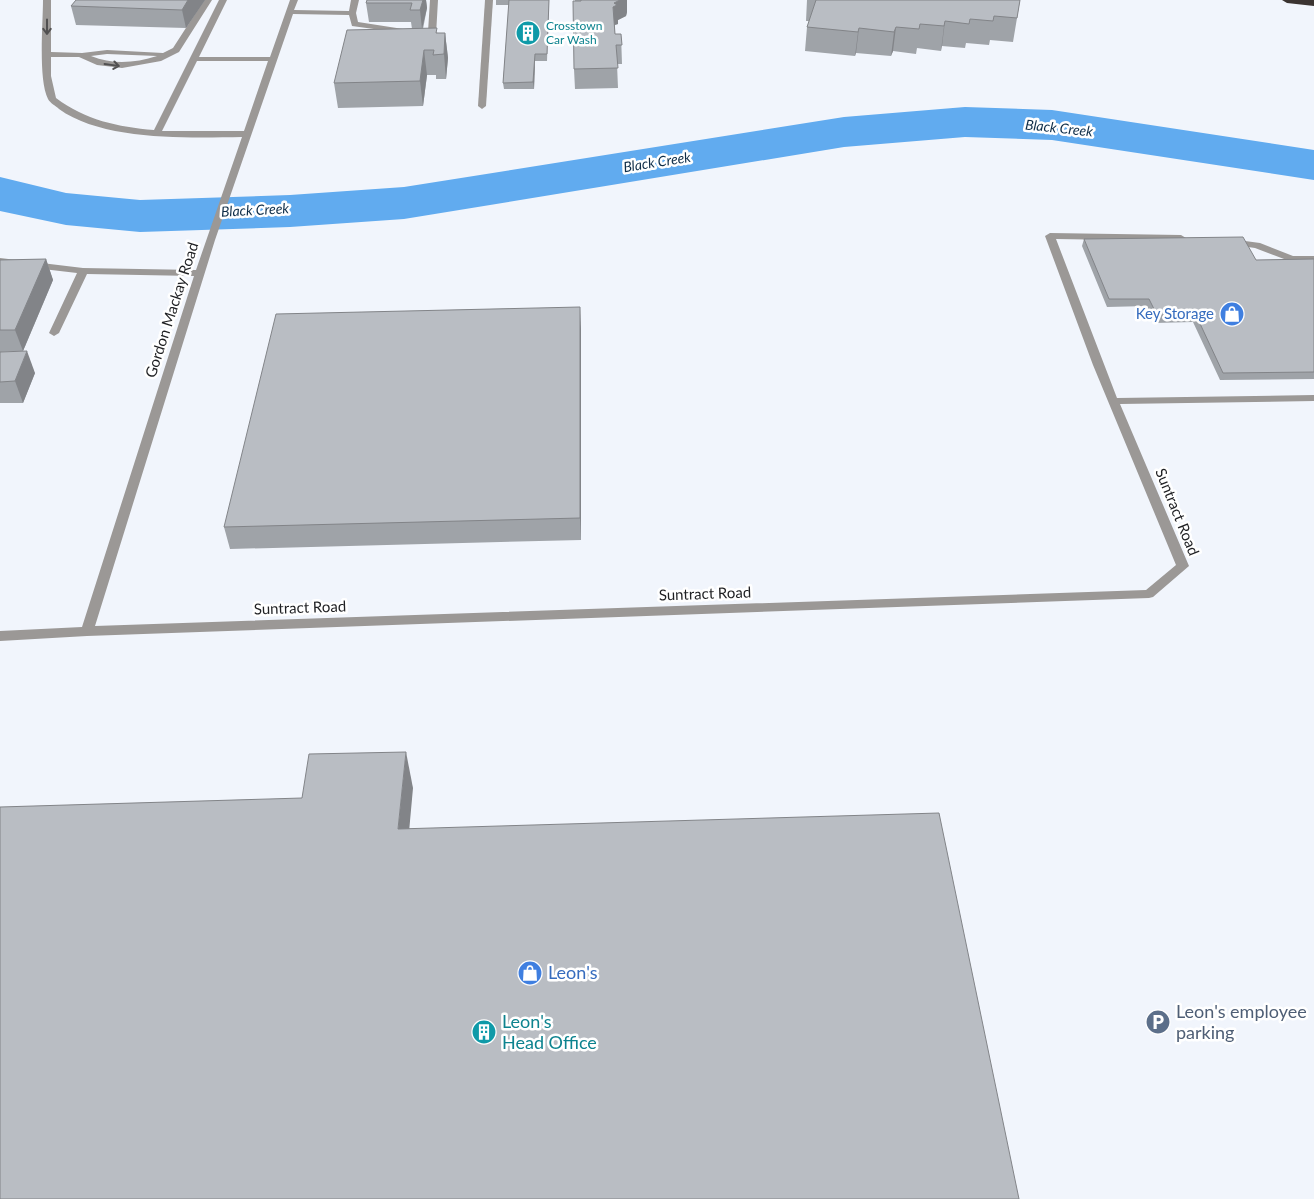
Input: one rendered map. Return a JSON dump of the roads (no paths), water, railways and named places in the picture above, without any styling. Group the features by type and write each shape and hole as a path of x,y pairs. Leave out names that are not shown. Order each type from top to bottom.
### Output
{"highway":[{"path":"1287,0 1314,4"}],"street":[{"path":"47,0 48,76 52,99 76,116 111,127 157,133 186,135 247,134"},
{"path":"80,56 100,63 122,66 146,62 167,54 176,50 208,0"},
{"path":"157,133 223,0"},
{"name":"Gordon Mackay Road","path":"87,632 210,240 294,0"},
{"path":"482,106 489,0"},
{"path":"290,12 355,6 355,24 432,35 432,3"},
{"path":"48,54 80,56 107,52 167,54"},
{"path":"193,59 274,59"},
{"name":"Suntract Road","path":"0,636 1149,594 1183,566 1098,365 1050,236 1194,238"},
{"path":"1222,241 1258,245 1292,259 1314,259"},
{"path":"0,261 83,271 200,273"},
{"path":"54,334 83,271"},
{"path":"1113,401 1314,398"}],"waterway":[{"name":"Black Creek","path":"0,193 12,198 66,209 140,216 290,211 404,203 844,132 965,122 1052,125 1314,165"}],"place":[{"name":"Crosstown Car Wash","path":"528,33"},
{"name":"Key Storage","path":"1232,314"},
{"name":"Leon's","path":"530,973"},
{"name":"Leon's employee parking","path":"1158,1022"},
{"name":"Leon's Head Office","path":"484,1032"}]}
